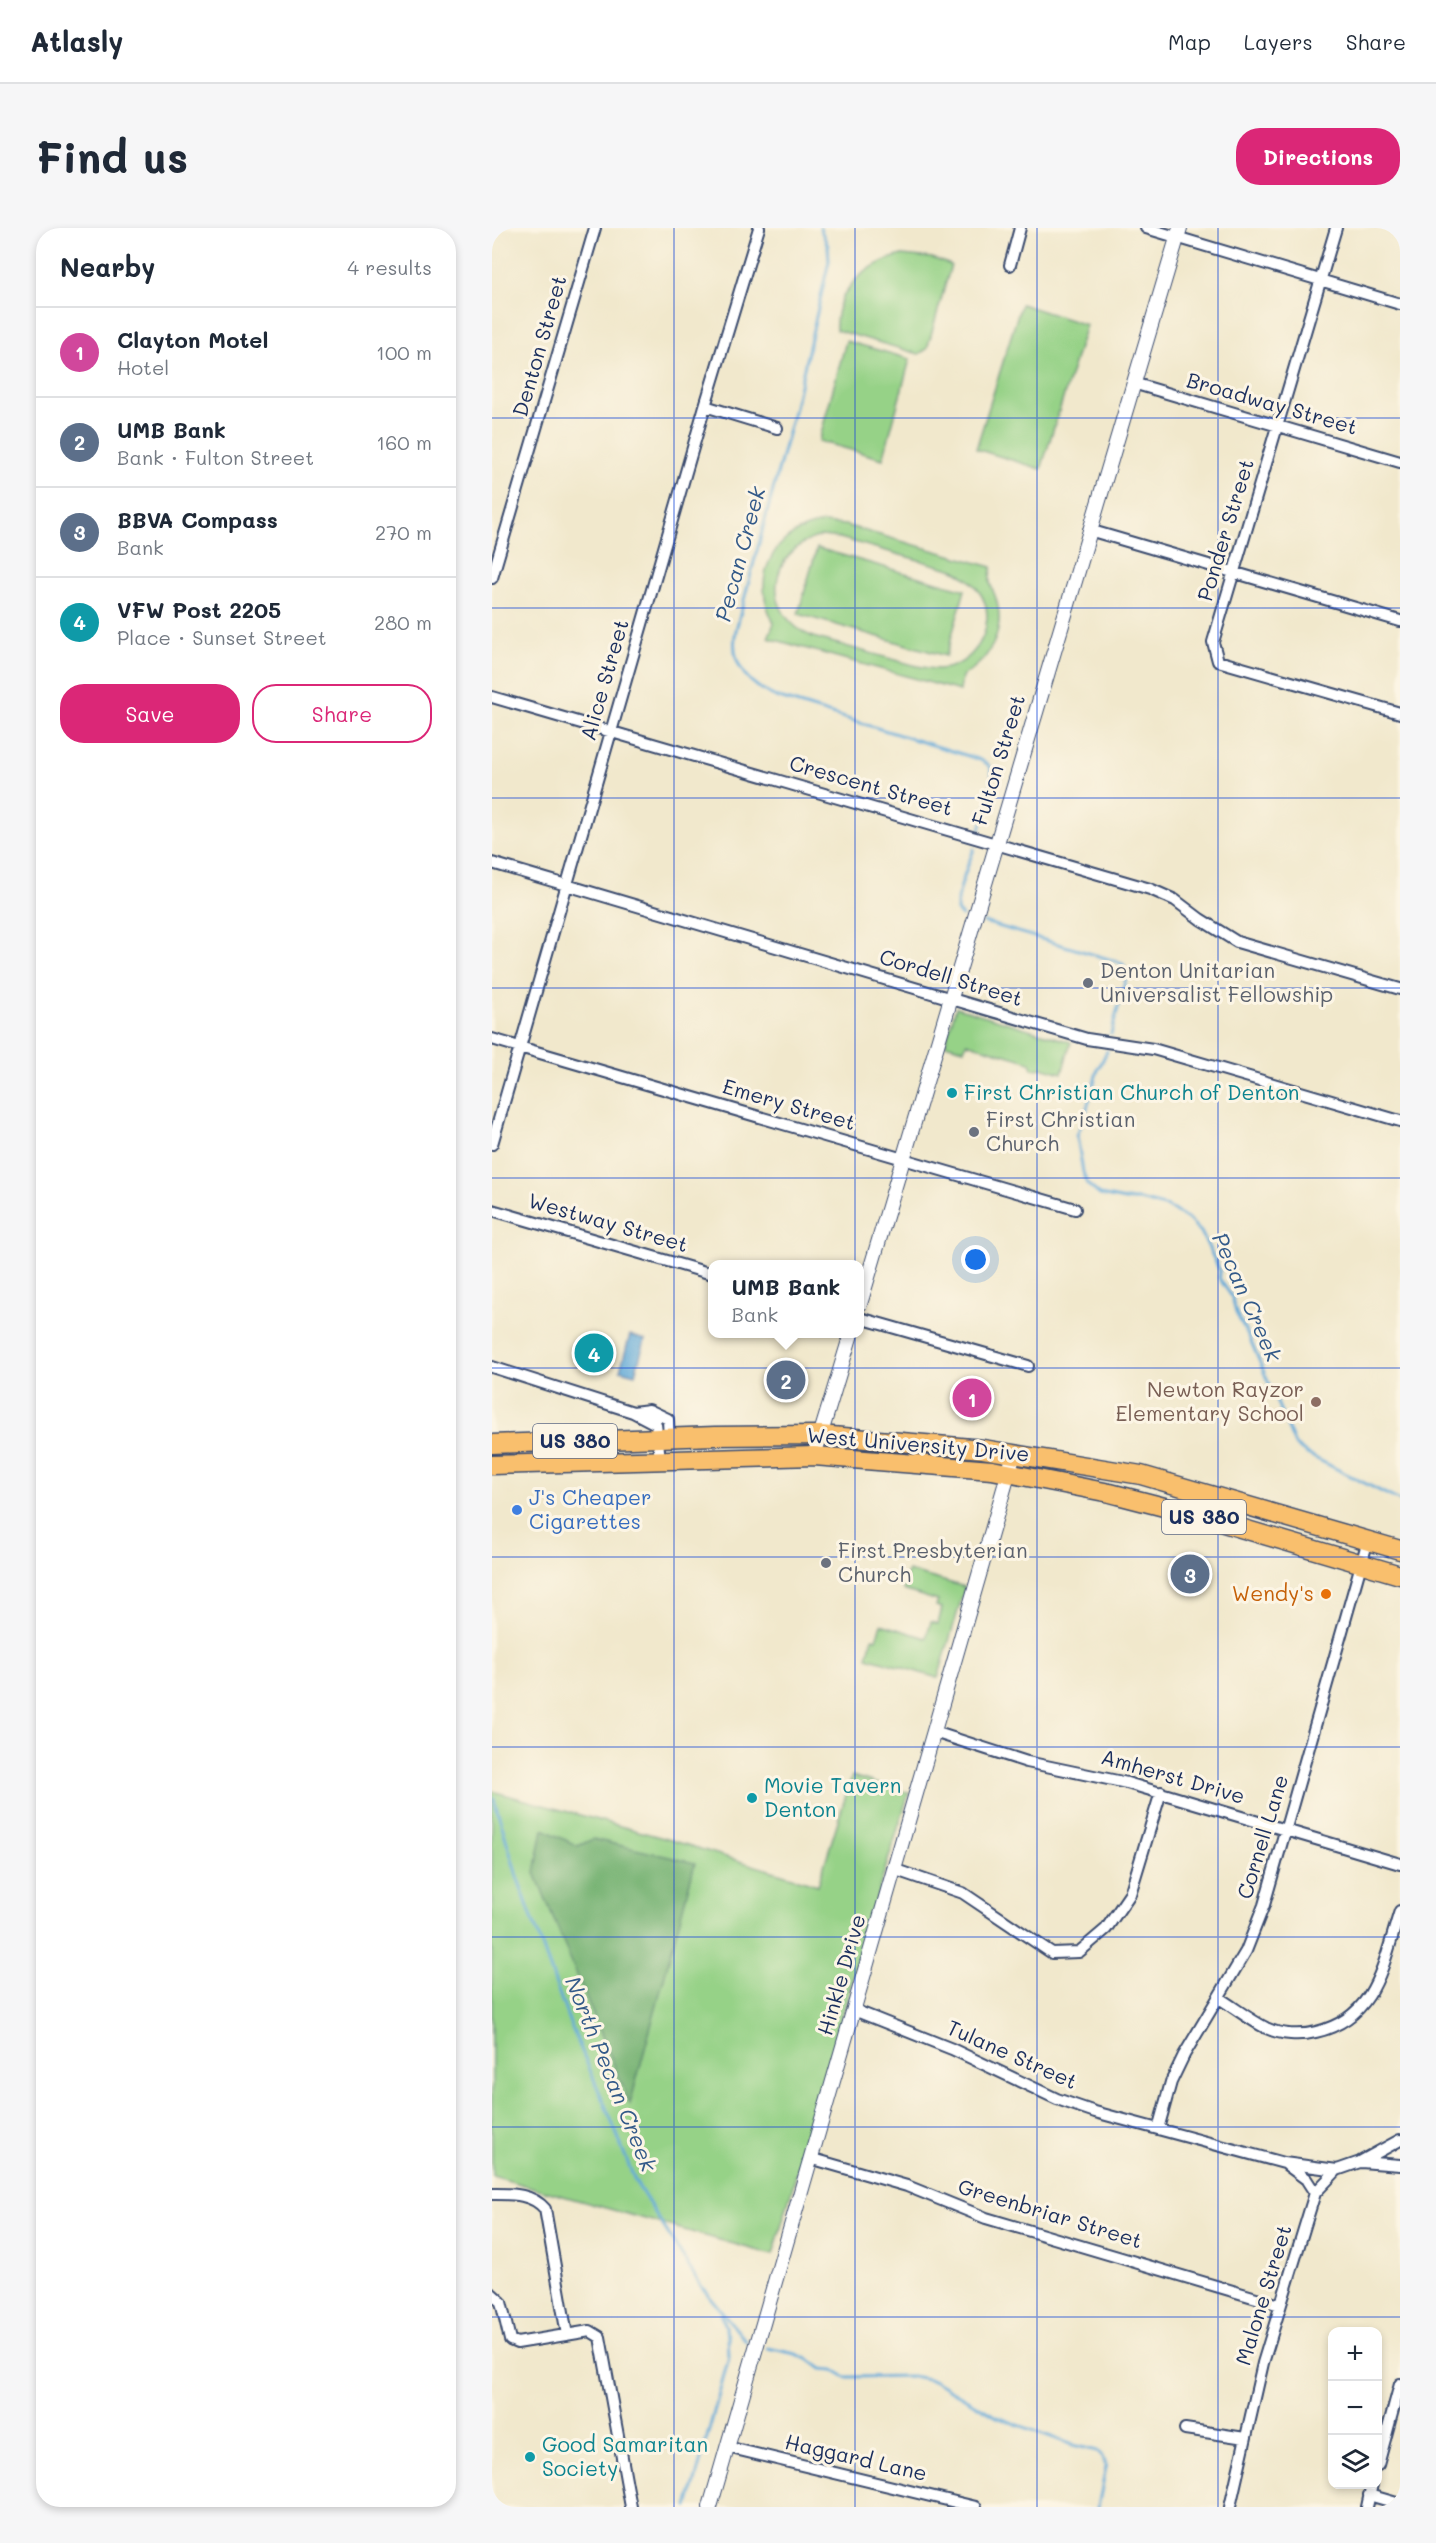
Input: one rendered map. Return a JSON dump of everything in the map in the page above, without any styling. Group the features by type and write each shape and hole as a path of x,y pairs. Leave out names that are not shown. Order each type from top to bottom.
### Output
{"main road":[{"name":"West University Drive","path":"492,1444 820,1435 908,1441 1014,1454 1141,1475 1400,1550"},
{"name":"West University Drive","path":"492,1465 814,1456 1009,1473 1110,1493 1203,1517 1400,1575"}],"street":[{"name":"Denton Street","path":"492,578 595,228"},
{"name":"Alice Street","path":"492,1144 705,406 759,228"},
{"path":"1010,265 1020,228"},
{"path":"1146,228 1178,233 1400,304"},
{"name":"Ponder Street","path":"1336,228 1213,642 1218,661 1400,713"},
{"name":"Fulton Street","path":"864,1290 1178,233"},
{"name":"Broadway Street","path":"1133,383 1400,462"},
{"path":"705,406 777,428"},
{"path":"1089,530 1400,621"},
{"name":"Crescent Street","path":"492,697 1163,893 1237,942 1400,989"},
{"name":"Cordell Street","path":"492,863 1087,1039 1153,1049 1400,1121"},
{"name":"Emery Street","path":"492,1039 1075,1209"},
{"name":"Westway Street","path":"492,1210 708,1273"},
{"path":"864,1319 1028,1366"},
{"path":"814,1456 850,1338"},
{"path":"492,1367 633,1412 649,1410 664,1415 668,1419 660,1460"},
{"name":"Hinkle Drive","path":"710,2507 1014,1454"},
{"name":"Cornell Lane","path":"1158,2129 1171,2082 1246,1951 1264,1905 1368,1540"},
{"name":"Amherst Drive","path":"934,1732 1027,1762 1161,1792 1400,1864"},
{"path":"893,1869 963,1893 1052,1953 1079,1952 1106,1929 1130,1894 1161,1792"},
{"path":"1219,1998 1267,2028 1304,2035 1333,2028 1352,2016 1371,1996 1400,1911"},
{"name":"Tulane Street","path":"854,2010 952,2049 1057,2099 1095,2112 1284,2163 1337,2170"},
{"name":"Malone Street","path":"1230,2507 1263,2364 1315,2193 1337,2170 1360,2162 1400,2140"},
{"name":"Greenbriar Street","path":"810,2158 907,2186 986,2218 1280,2305"},
{"path":"1360,2162 1400,2165"},
{"path":"1284,2163 1306,2179 1315,2193"},
{"path":"492,2194 519,2195 540,2203 545,2210 567,2335"},
{"path":"492,2294 501,2302 510,2340 517,2343 590,2331 600,2337 631,2507"},
{"path":"1382,2447 1400,2384"},
{"path":"1185,2429 1245,2438"},
{"name":"Haggard Lane","path":"727,2447 976,2507"},
{"path":"1367,2507 1370,2490 1400,2504"}],"green space":[{"path":"902,255 932,258 951,265 927,349 919,354 836,330 840,303 855,281 876,265"},
{"path":"1021,304 1086,325 1041,469 976,449"},
{"path":"846,341 910,359 883,459 819,441"},
{"path":"823,523 845,525 992,567 990,583 999,613 997,635 987,654 972,670 962,676 960,691 768,638 774,623 764,590 765,574 770,559 779,546 806,528","holes":["821,536 840,538 954,570 967,578 981,595 987,617 983,636 973,653 948,668 925,668 813,637 796,627 784,614 778,599 777,584 781,568 790,555 803,543"]},
{"path":"817,548 965,590 946,656 798,614"},
{"path":"956,1007 1071,1042 1062,1073 1045,1068 1032,1069 1030,1062 967,1043 964,1049 945,1044"},
{"path":"908,1571 965,1587 938,1678 867,1657 872,1638 876,1639 881,1624 926,1638 931,1622 938,1624 942,1608 936,1606 938,1601 903,1590"},
{"path":"852,1776 909,1793 875,1902 773,2255 492,2176 492,1791 671,1840 818,1885"},
{"path":"543,1829 578,1846 593,1839 695,1863 630,2104 535,1873"}],"water":[{"path":"630,1335 645,1340 635,1374 620,1370"}],"waterway":[{"name":"Pecan Creek","path":"820,228 828,246 829,261 794,411 736,630 735,653 742,671 749,679 776,697 986,763 992,772 992,779 980,829"},
{"name":"Pecan Creek","path":"962,916 957,911 959,896 974,849"},
{"name":"Pecan Creek","path":"984,922 1124,965 1126,978 1111,1034"},
{"name":"Pecan Creek","path":"1107,1051 1097,1072 1077,1136 1087,1184 1100,1195 1139,1200 1168,1207 1188,1219 1201,1232 1220,1271 1219,1278 1232,1297 1236,1313 1249,1337 1295,1445 1307,1454 1400,1501"},
{"name":"North Pecan Creek","path":"494,1799 518,1879 569,2021 635,2181 701,2286 746,2341"},
{"path":"688,2507 729,2357 728,2336 721,2315"},
{"name":"North Pecan Creek","path":"768,2348 796,2354 822,2369 834,2370 846,2377 912,2376 933,2380 997,2417 1073,2445 1097,2451 1106,2467 1098,2507"}],"place":[{"name":"Denton Unitarian Universalist Fellowship","path":"1088,983"},
{"name":"First Christian Church of Denton","path":"952,1093"},
{"name":"First Christian Church","path":"974,1132"},
{"name":"VFW Post 2205","path":"594,1353"},
{"name":"UMB Bank","path":"786,1380"},
{"name":"Clayton Motel","path":"972,1398"},
{"name":"Newton Rayzor Elementary School","path":"1316,1402"},
{"name":"J's Cheaper Cigarettes","path":"517,1510"},
{"name":"First Presbyterian Church","path":"826,1563"},
{"name":"BBVA Compass","path":"1190,1574"},
{"name":"Wendy's","path":"1326,1594"},
{"name":"Movie Tavern Denton","path":"752,1798"},
{"name":"Good Samaritan Society","path":"530,2457"}]}
